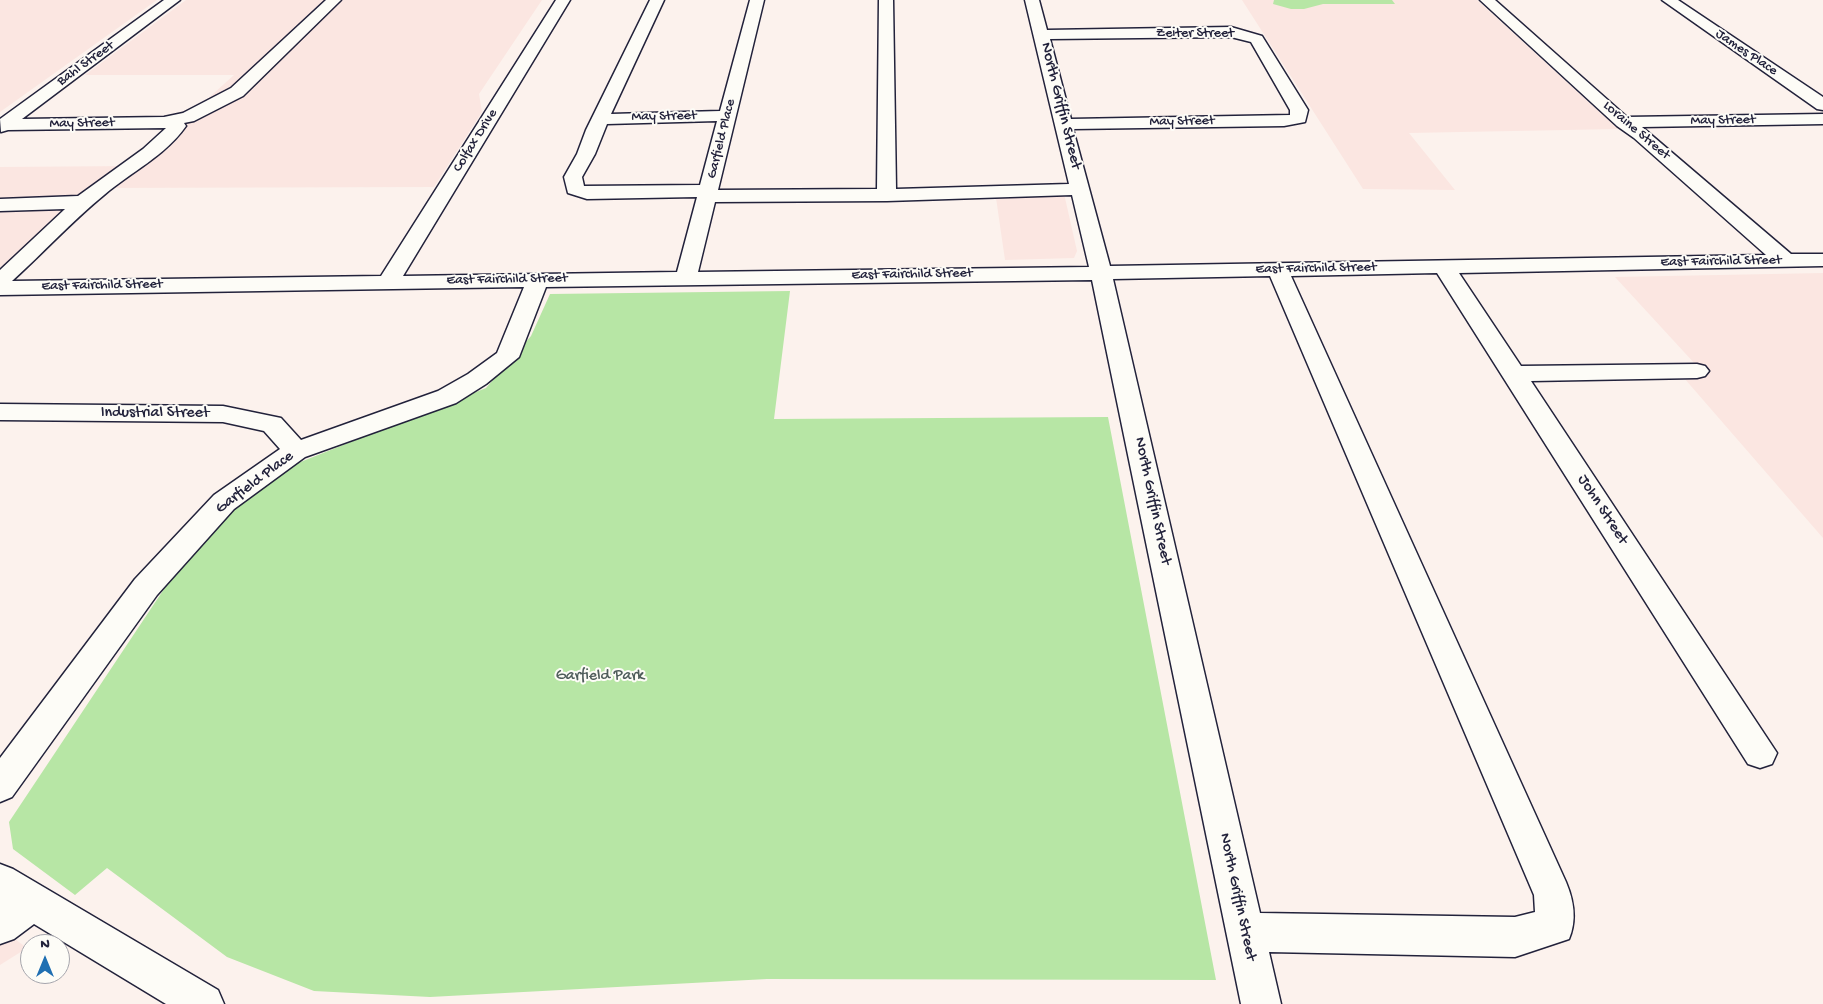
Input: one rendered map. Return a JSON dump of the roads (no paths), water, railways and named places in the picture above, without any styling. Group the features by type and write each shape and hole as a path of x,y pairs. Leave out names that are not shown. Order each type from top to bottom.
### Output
{"street":[{"name":"Bahl Street","path":"1,125 173,0"},
{"name":"May Street","path":"1,125 164,122 188,117 237,92 334,0"},
{"name":"Colfax Drive","path":"389,281 563,0"},
{"path":"657,0 586,154 573,177 576,189 587,193 887,195 1081,189"},
{"name":"Garfield Place","path":"686,278 757,0"},
{"path":"886,0 885,126 887,195"},
{"name":"North Griffin Street","path":"1032,0 1102,273 1261,1004"},
{"name":"Loraine Street","path":"1488,0 1623,122 1667,157 1785,260"},
{"name":"James Place","path":"1669,0 1823,105"},
{"name":"Zeiter Street","path":"1042,35 1231,32 1247,35 1256,40 1300,110 1299,118"},
{"name":"May Street","path":"601,119 728,116"},
{"name":"May Street","path":"1065,124 1284,121 1299,118"},
{"name":"May Street","path":"1623,122 1823,119"},
{"path":"0,280 100,188 146,158 166,140 177,126 164,122"},
{"path":"0,204 85,202"},
{"name":"East Fairchild Street","path":"0,288 389,281 1102,273 1823,260"},
{"name":"John Street","path":"1444,267 1760,753"},
{"path":"1245,932 1515,938 1555,925 1553,895 1278,270"},
{"name":"Garfield Place","path":"0,786 146,587 224,502 296,451 447,397 507,357 538,280"},
{"path":"1514,374 1697,371"},
{"name":"Industrial Street","path":"0,412 223,414 272,424 296,451"},
{"path":"0,882 204,1004"},
{"path":"0,925 32,902"}],"park label":[{"name":"Garfield Park","path":"600,677"}]}
